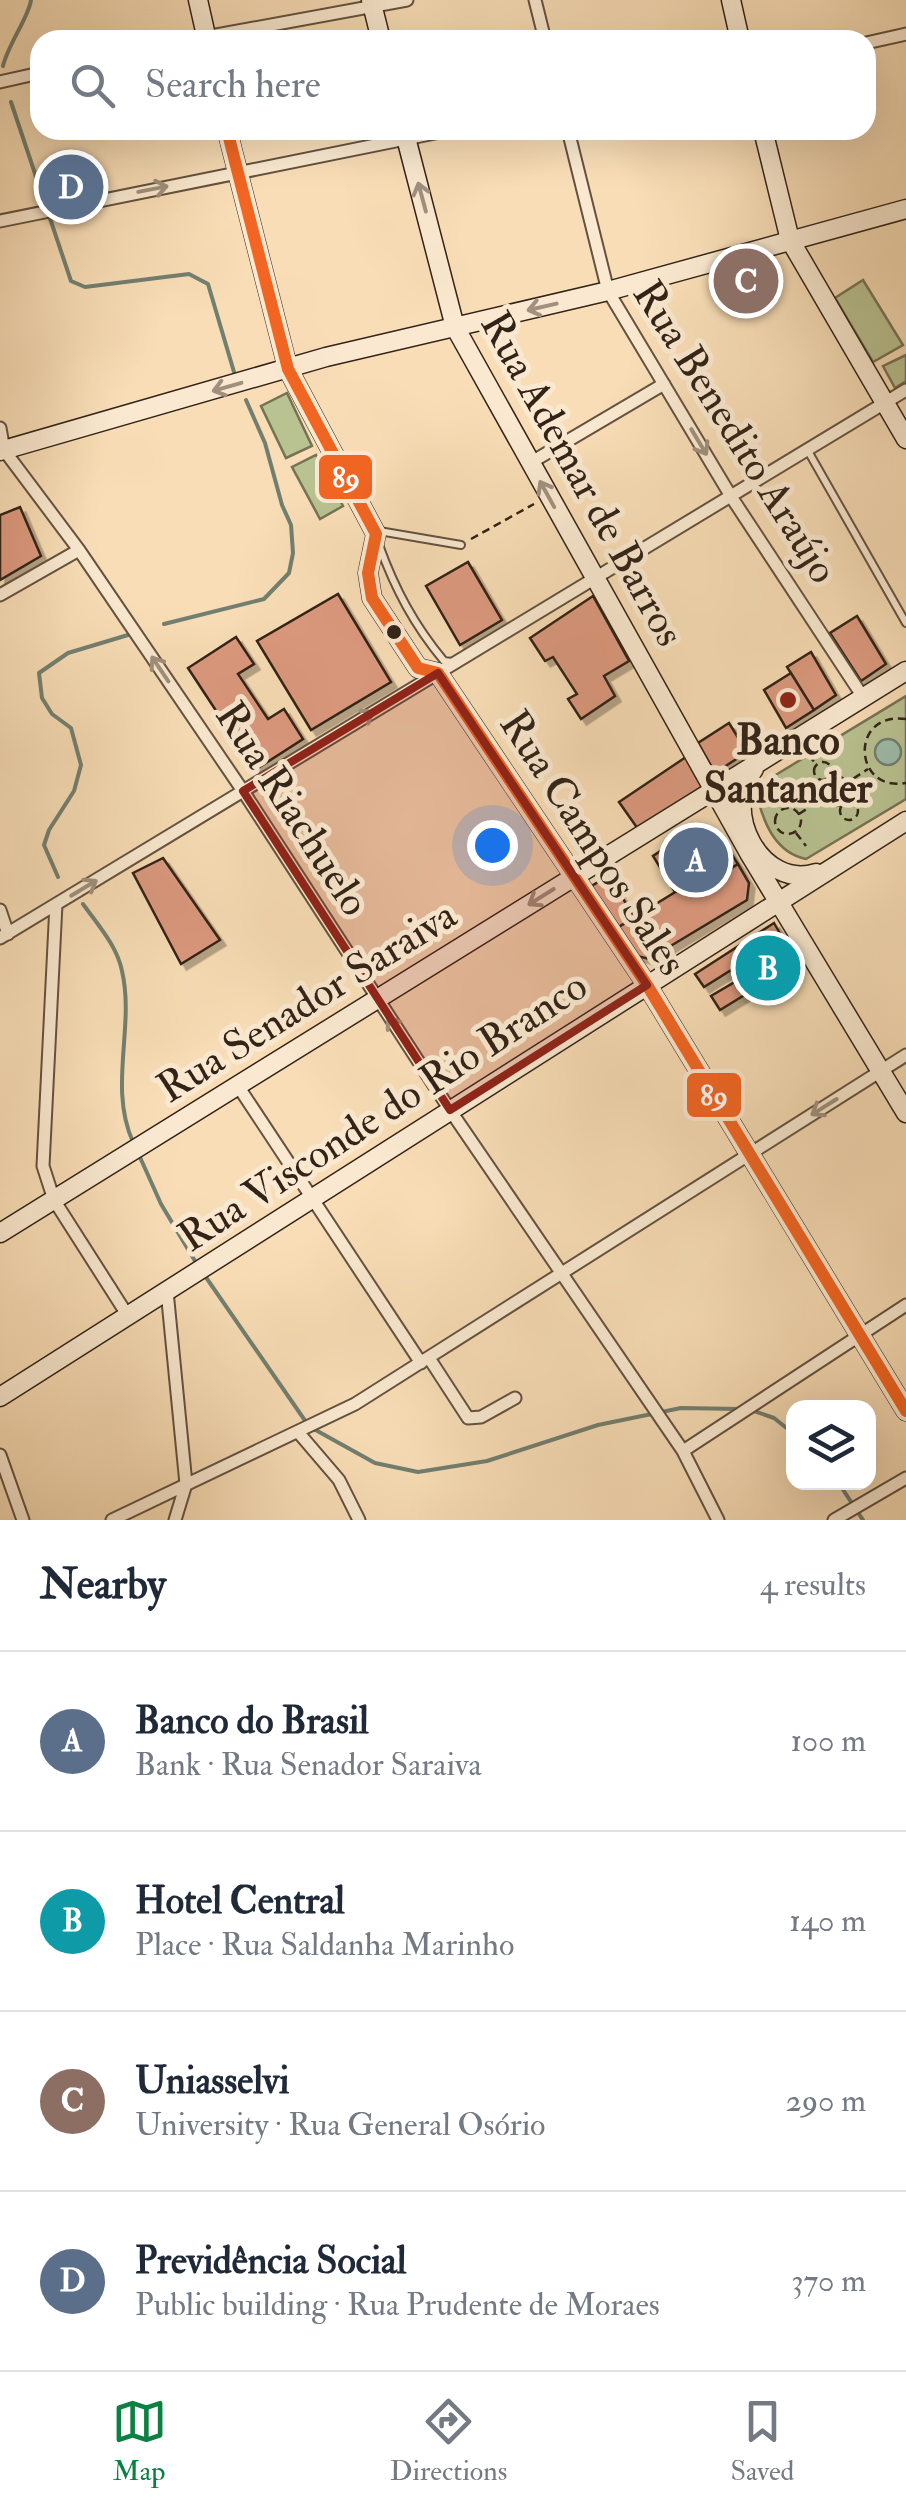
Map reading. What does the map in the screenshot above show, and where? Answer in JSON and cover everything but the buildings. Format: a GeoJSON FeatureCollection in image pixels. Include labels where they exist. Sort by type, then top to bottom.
{"type":"FeatureCollection","features":[{"type":"Feature","properties":{"kind":"main road"},"geometry":{"type":"LineString","coordinates":[[198,0],[200,30]]}},
{"type":"Feature","properties":{"kind":"main road"},"geometry":{"type":"LineString","coordinates":[[730,0],[738,30]]}},
{"type":"Feature","properties":{"kind":"main road"},"geometry":{"type":"LineString","coordinates":[[372,4],[378,30]]}},
{"type":"Feature","properties":{"kind":"main road"},"geometry":{"type":"LineString","coordinates":[[229,140],[288,369],[374,532]]}},
{"type":"Feature","properties":{"kind":"main road","name":"Rua Ademar de Barros"},"geometry":{"type":"LineString","coordinates":[[408,140],[456,327],[713,790],[906,1114]]}},
{"type":"Feature","properties":{"kind":"main road"},"geometry":{"type":"LineString","coordinates":[[765,140],[790,240],[906,439]]}},
{"type":"Feature","properties":{"kind":"main road"},"geometry":{"type":"LineString","coordinates":[[2,450],[326,357],[608,292],[906,209]]}},
{"type":"Feature","properties":{"kind":"main road","name":"Rua Campos Sales"},"geometry":{"type":"LineString","coordinates":[[374,532],[368,572],[372,598],[418,668],[438,673],[576,876],[906,1411]]}},
{"type":"Feature","properties":{"kind":"main road","name":"Rua Senador Saraiva"},"geometry":{"type":"LineString","coordinates":[[0,1233],[906,671]]}},
{"type":"Feature","properties":{"kind":"main road"},"geometry":{"type":"LineString","coordinates":[[761,761],[740,794],[749,836],[767,863],[788,876],[802,878],[831,869]]}},
{"type":"Feature","properties":{"kind":"main road","name":"Rua Visconde do Rio Branco"},"geometry":{"type":"LineString","coordinates":[[0,1397],[906,821]]}},
{"type":"Feature","properties":{"kind":"street"},"geometry":{"type":"LineString","coordinates":[[244,30],[407,0]]}},
{"type":"Feature","properties":{"kind":"street"},"geometry":{"type":"LineString","coordinates":[[535,0],[542,30]]}},
{"type":"Feature","properties":{"kind":"street"},"geometry":{"type":"LineString","coordinates":[[876,41],[906,34]]}},
{"type":"Feature","properties":{"kind":"street"},"geometry":{"type":"LineString","coordinates":[[0,82],[30,76]]}},
{"type":"Feature","properties":{"kind":"street"},"geometry":{"type":"LineString","coordinates":[[0,220],[379,140]]}},
{"type":"Feature","properties":{"kind":"street","name":"Rua Benedito Araújo"},"geometry":{"type":"LineString","coordinates":[[570,140],[608,292],[732,498],[863,697]]}},
{"type":"Feature","properties":{"kind":"street"},"geometry":{"type":"LineString","coordinates":[[530,463],[664,384]]}},
{"type":"Feature","properties":{"kind":"street"},"geometry":{"type":"LineString","coordinates":[[0,910],[4,936],[906,390]]}},
{"type":"Feature","properties":{"kind":"street"},"geometry":{"type":"LineString","coordinates":[[0,428],[2,450]]}},
{"type":"Feature","properties":{"kind":"street","name":"Rua Riachuelo"},"geometry":{"type":"LineString","coordinates":[[2,450],[79,550],[243,791],[450,1110],[684,1450],[717,1514]]}},
{"type":"Feature","properties":{"kind":"street"},"geometry":{"type":"LineString","coordinates":[[0,596],[79,550]]}},
{"type":"Feature","properties":{"kind":"street"},"geometry":{"type":"LineString","coordinates":[[56,904],[43,1166],[54,1200],[128,1316]]}},
{"type":"Feature","properties":{"kind":"street"},"geometry":{"type":"LineString","coordinates":[[112,1520],[356,1404],[906,1055]]}},
{"type":"Feature","properties":{"kind":"street"},"geometry":{"type":"LineString","coordinates":[[238,1086],[468,1418],[480,1417],[515,1398]]}},
{"type":"Feature","properties":{"kind":"street"},"geometry":{"type":"LineString","coordinates":[[166,1291],[186,1484],[175,1520]]}},
{"type":"Feature","properties":{"kind":"street"},"geometry":{"type":"LineString","coordinates":[[684,1450],[906,1305]]}},
{"type":"Feature","properties":{"kind":"street"},"geometry":{"type":"LineString","coordinates":[[306,1428],[359,1520]]}},
{"type":"Feature","properties":{"kind":"street"},"geometry":{"type":"LineString","coordinates":[[0,1455],[23,1520]]}},
{"type":"Feature","properties":{"kind":"street"},"geometry":{"type":"LineString","coordinates":[[837,1518],[906,1478]]}},
{"type":"Feature","properties":{"kind":"lane"},"geometry":{"type":"LineString","coordinates":[[808,451],[906,623]]}},
{"type":"Feature","properties":{"kind":"lane"},"geometry":{"type":"LineString","coordinates":[[374,532],[461,545]]}},
{"type":"Feature","properties":{"kind":"lane"},"geometry":{"type":"LineString","coordinates":[[374,532],[419,632],[444,662],[456,662]]}},
{"type":"Feature","properties":{"kind":"path"},"geometry":{"type":"LineString","coordinates":[[461,545],[548,496]]}},
{"type":"Feature","properties":{"kind":"path"},"geometry":{"type":"LineString","coordinates":[[875,714],[880,722]]}},
{"type":"Feature","properties":{"kind":"path"},"geometry":{"type":"LineString","coordinates":[[906,718],[880,722],[866,738],[865,758],[869,768],[887,782],[906,783]]}},
{"type":"Feature","properties":{"kind":"path"},"geometry":{"type":"LineString","coordinates":[[809,755],[816,764],[814,775],[839,777],[847,783],[850,792],[840,815],[854,819]]}},
{"type":"Feature","properties":{"kind":"path"},"geometry":{"type":"LineString","coordinates":[[816,764],[824,762],[832,770],[820,790],[822,799],[834,806],[846,802],[857,806],[854,819]]}},
{"type":"Feature","properties":{"kind":"path"},"geometry":{"type":"LineString","coordinates":[[800,814],[869,768]]}},
{"type":"Feature","properties":{"kind":"path"},"geometry":{"type":"LineString","coordinates":[[774,799],[781,810]]}},
{"type":"Feature","properties":{"kind":"path"},"geometry":{"type":"LineString","coordinates":[[796,832],[786,833],[778,828],[776,819],[781,810],[789,808],[800,814]]}},
{"type":"Feature","properties":{"kind":"path"},"geometry":{"type":"LineString","coordinates":[[796,832],[800,814]]}},
{"type":"Feature","properties":{"kind":"path"},"geometry":{"type":"LineString","coordinates":[[854,819],[860,827]]}},
{"type":"Feature","properties":{"kind":"path"},"geometry":{"type":"LineString","coordinates":[[796,832],[806,846]]}},
{"type":"Feature","properties":{"kind":"highlighted area"},"geometry":{"type":"Polygon","coordinates":[[[438,673],[647,985],[450,1110],[243,791],[438,673]]]}},
{"type":"Feature","properties":{"kind":"green space"},"geometry":{"type":"Polygon","coordinates":[[[863,280],[903,345],[873,362],[835,298],[863,280]]]}},
{"type":"Feature","properties":{"kind":"green space"},"geometry":{"type":"Polygon","coordinates":[[[906,355],[906,381],[895,388],[883,366],[906,355]]]}},
{"type":"Feature","properties":{"kind":"green space"},"geometry":{"type":"Polygon","coordinates":[[[287,393],[312,446],[286,458],[261,406],[287,393]]]}},
{"type":"Feature","properties":{"kind":"green space"},"geometry":{"type":"Polygon","coordinates":[[[316,455],[343,506],[320,519],[292,467],[316,455]]]}},
{"type":"Feature","properties":{"kind":"green space"},"geometry":{"type":"Polygon","coordinates":[[[906,696],[906,799],[806,859],[787,851],[774,837],[761,810],[758,800],[764,782],[906,696]]]}},
{"type":"Feature","properties":{"kind":"shaded area"},"geometry":{"type":"Polygon","coordinates":[[[888,739],[897,743],[901,752],[897,761],[888,765],[879,761],[875,752],[879,743],[888,739]]]}},
{"type":"Feature","properties":{"kind":"waterway"},"geometry":{"type":"LineString","coordinates":[[3,66],[31,0]]}},
{"type":"Feature","properties":{"kind":"waterway"},"geometry":{"type":"LineString","coordinates":[[11,102],[71,281],[85,287],[189,274],[208,284],[234,372]]}},
{"type":"Feature","properties":{"kind":"waterway"},"geometry":{"type":"LineString","coordinates":[[164,624],[264,599],[289,573],[293,553],[291,525],[265,443],[246,400]]}},
{"type":"Feature","properties":{"kind":"waterway"},"geometry":{"type":"LineString","coordinates":[[58,877],[44,845],[74,791],[81,765],[71,728],[52,714],[42,698],[39,673],[68,653],[128,635]]}},
{"type":"Feature","properties":{"kind":"waterway"},"geometry":{"type":"LineString","coordinates":[[83,904],[111,944],[122,971],[126,1014],[123,1100],[133,1142]]}},
{"type":"Feature","properties":{"kind":"waterway"},"geometry":{"type":"LineString","coordinates":[[139,1155],[161,1204],[198,1266]]}},
{"type":"Feature","properties":{"kind":"waterway"},"geometry":{"type":"LineString","coordinates":[[203,1273],[306,1422]]}},
{"type":"Feature","properties":{"kind":"waterway"},"geometry":{"type":"LineString","coordinates":[[312,1428],[375,1463],[418,1472],[487,1461],[598,1425],[681,1408],[740,1409]]}},
{"type":"Feature","properties":{"kind":"waterway"},"geometry":{"type":"LineString","coordinates":[[754,1411],[786,1428]]}},
{"type":"Feature","properties":{"kind":"waterway"},"geometry":{"type":"LineString","coordinates":[[843,1490],[863,1520]]}},
{"type":"Feature","properties":{"kind":"transit line","name":"89"},"geometry":{"type":"LineString","coordinates":[[230,140],[288,369],[376,534],[368,573],[372,598],[418,668],[438,673],[647,985],[906,1411]]}},
{"type":"Feature","properties":{"kind":"place","name":"Previdência Social"},"geometry":{"type":"Point","coordinates":[71,187]}},
{"type":"Feature","properties":{"kind":"place","name":"Uniasselvi"},"geometry":{"type":"Point","coordinates":[746,281]}},
{"type":"Feature","properties":{"kind":"place","name":"Banco Santander"},"geometry":{"type":"Point","coordinates":[788,700]}},
{"type":"Feature","properties":{"kind":"place","name":"Banco do Brasil"},"geometry":{"type":"Point","coordinates":[696,860]}},
{"type":"Feature","properties":{"kind":"place","name":"Hotel Central"},"geometry":{"type":"Point","coordinates":[768,968]}}]}
